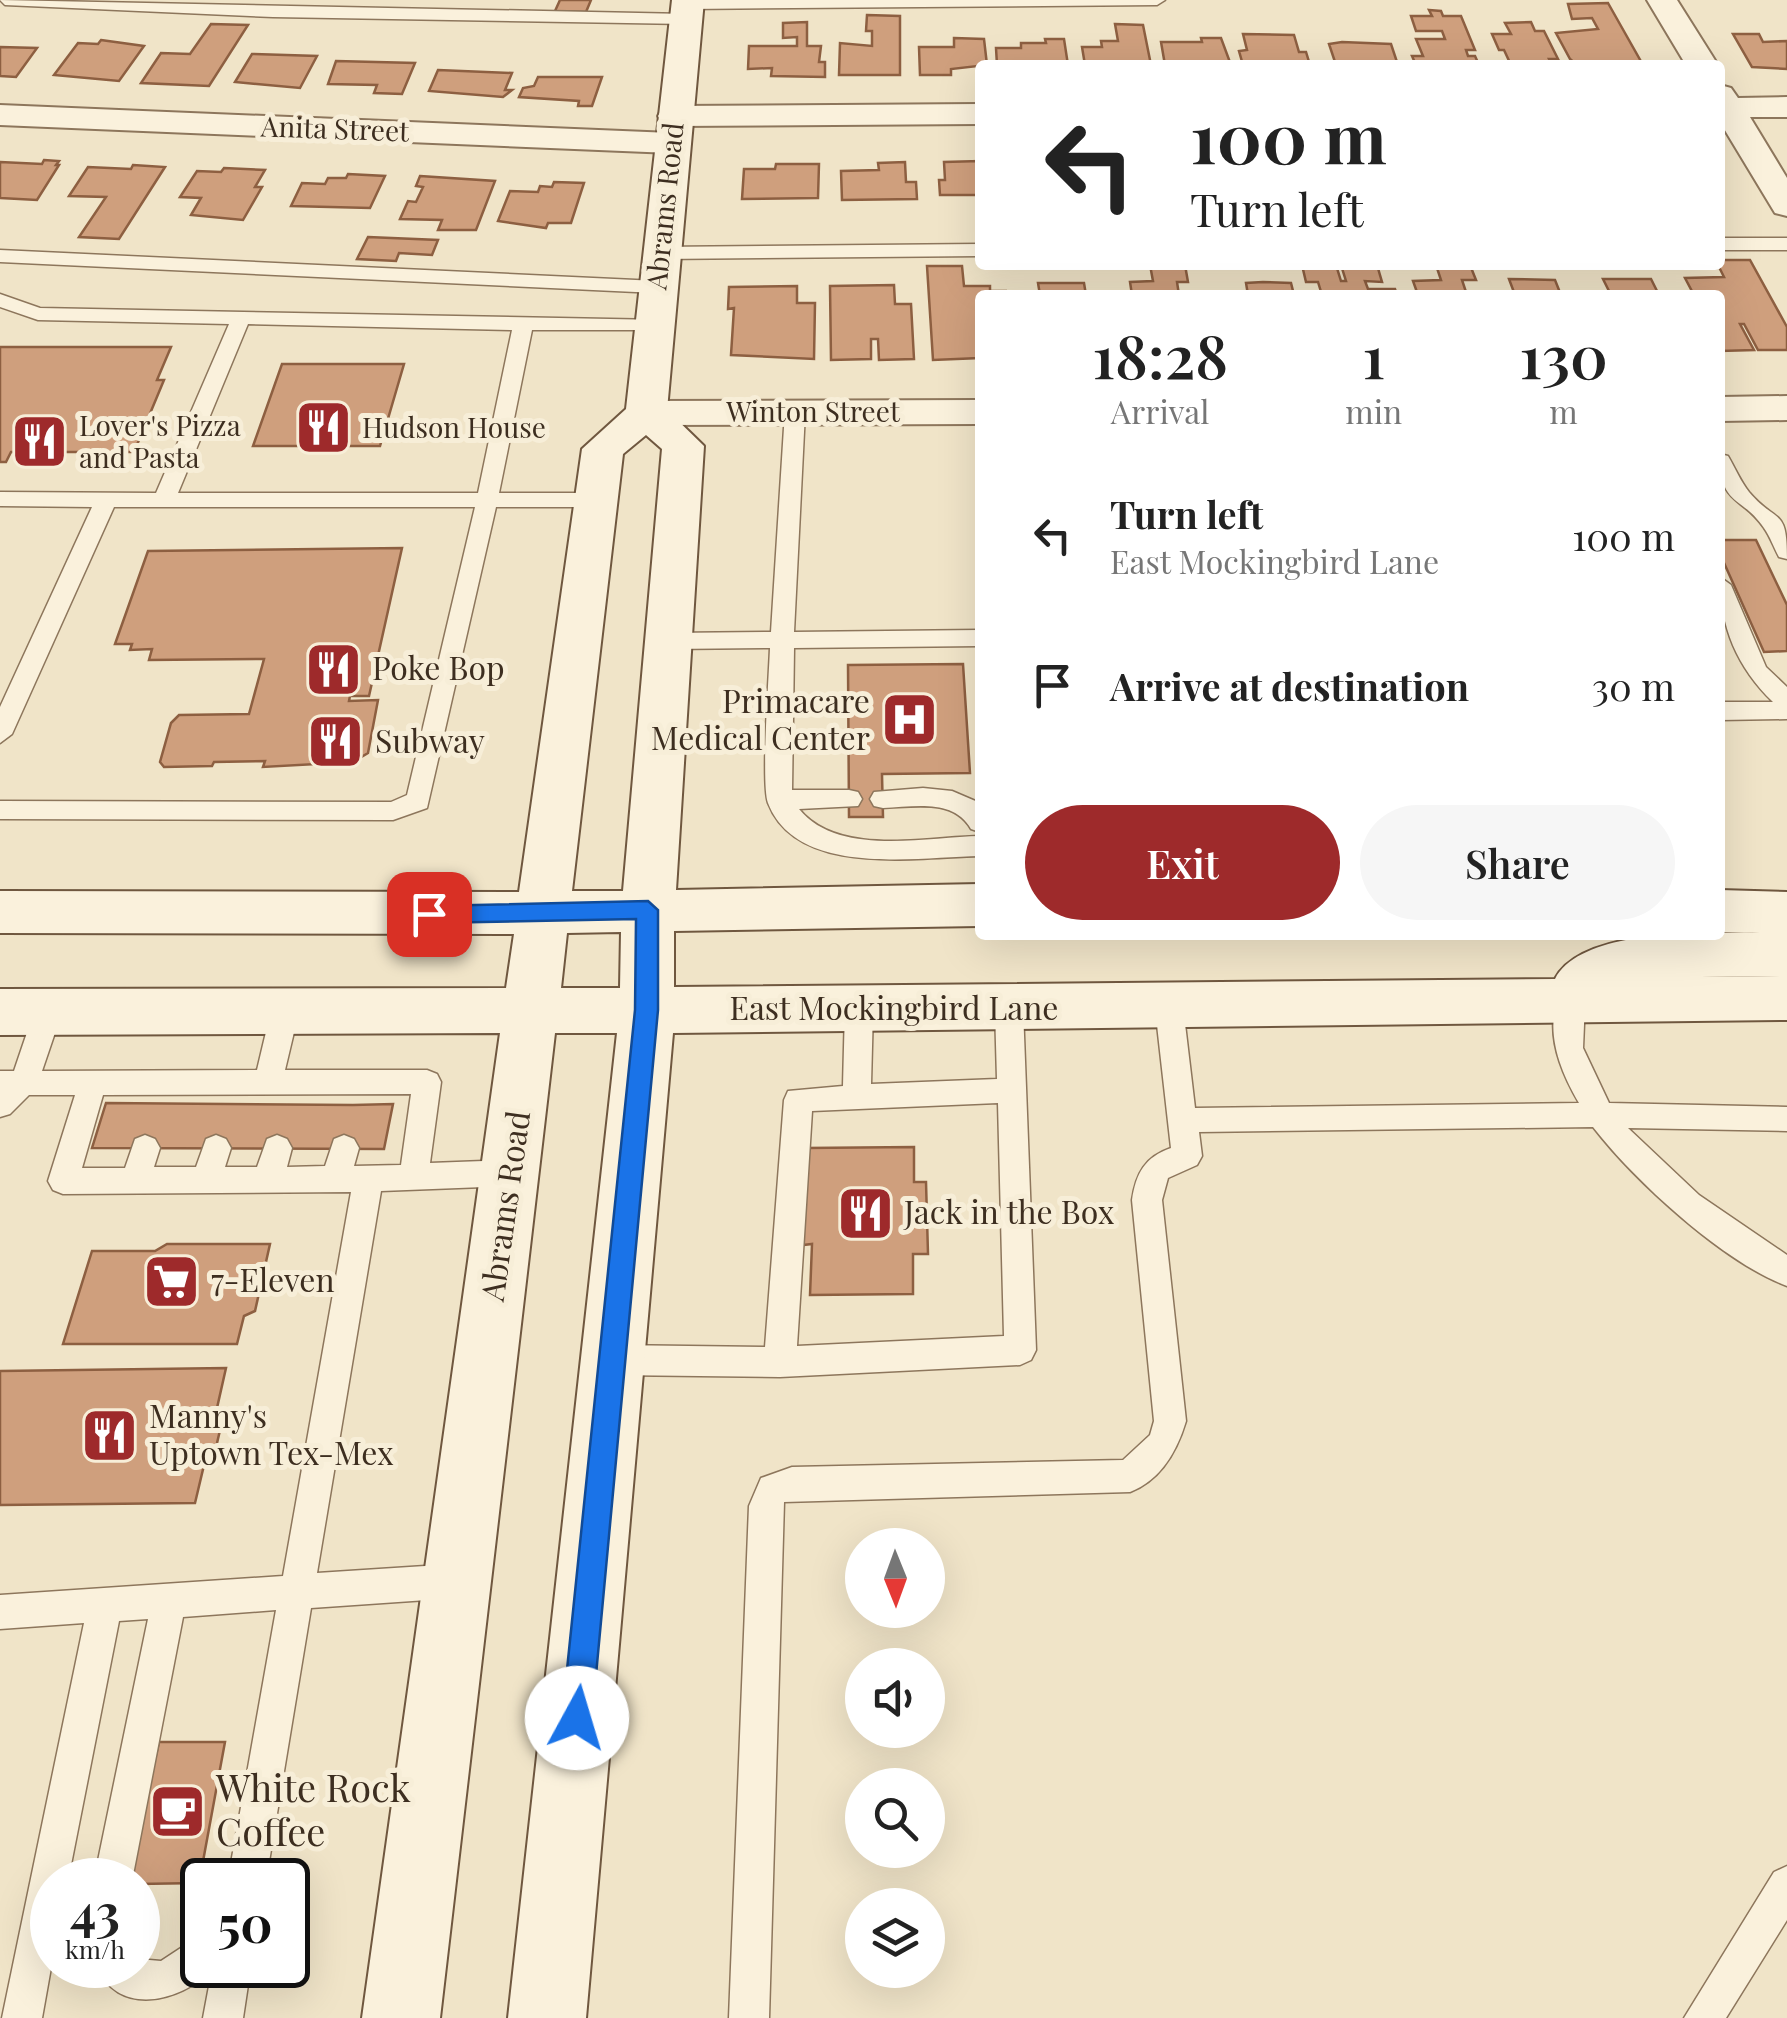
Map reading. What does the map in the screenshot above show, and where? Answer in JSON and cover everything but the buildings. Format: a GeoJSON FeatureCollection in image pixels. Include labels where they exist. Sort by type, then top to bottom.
{"type":"FeatureCollection","features":[{"type":"Feature","properties":{"kind":"main road","name":"Abrams Road"},"geometry":{"type":"LineString","coordinates":[[401,2018],[596,500],[604,449],[646,413],[687,8]]}},
{"type":"Feature","properties":{"kind":"main road"},"geometry":{"type":"LineString","coordinates":[[546,2018],[647,1010],[648,910],[684,446],[646,413]]}},
{"type":"Feature","properties":{"kind":"main road"},"geometry":{"type":"LineString","coordinates":[[0,912],[544,913],[975,905]]}},
{"type":"Feature","properties":{"kind":"main road"},"geometry":{"type":"LineString","coordinates":[[1725,911],[1787,913]]}},
{"type":"Feature","properties":{"kind":"main road"},"geometry":{"type":"LineString","coordinates":[[1571,1001],[1583,980],[1630,958],[1787,954]]}},
{"type":"Feature","properties":{"kind":"main road","name":"East Mockingbird Lane"},"geometry":{"type":"LineString","coordinates":[[24,1012],[1009,1009],[1787,998]]}},
{"type":"Feature","properties":{"kind":"street"},"geometry":{"type":"LineString","coordinates":[[1662,0],[1699,60]]}},
{"type":"Feature","properties":{"kind":"street"},"geometry":{"type":"LineString","coordinates":[[1725,103],[1787,107]]}},
{"type":"Feature","properties":{"kind":"street"},"geometry":{"type":"LineString","coordinates":[[1725,106],[1787,206]]}},
{"type":"Feature","properties":{"kind":"street","name":"Anita Street"},"geometry":{"type":"LineString","coordinates":[[0,115],[672,130],[975,114]]}},
{"type":"Feature","properties":{"kind":"street"},"geometry":{"type":"LineString","coordinates":[[1725,409],[1787,408]]}},
{"type":"Feature","properties":{"kind":"street","name":"Winton Street"},"geometry":{"type":"LineString","coordinates":[[646,413],[975,412]]}},
{"type":"Feature","properties":{"kind":"lane"},"geometry":{"type":"LineString","coordinates":[[5,0],[273,12],[1157,0]]}},
{"type":"Feature","properties":{"kind":"lane"},"geometry":{"type":"LineString","coordinates":[[1725,244],[1787,244]]}},
{"type":"Feature","properties":{"kind":"lane"},"geometry":{"type":"LineString","coordinates":[[0,300],[38,314],[523,324],[657,288],[975,251]]}},
{"type":"Feature","properties":{"kind":"lane"},"geometry":{"type":"LineString","coordinates":[[0,256],[657,288]]}},
{"type":"Feature","properties":{"kind":"lane"},"geometry":{"type":"LineString","coordinates":[[164,500],[240,321]]}},
{"type":"Feature","properties":{"kind":"lane"},"geometry":{"type":"LineString","coordinates":[[0,810],[394,811],[418,801],[488,500],[523,324]]}},
{"type":"Feature","properties":{"kind":"lane"},"geometry":{"type":"LineString","coordinates":[[795,412],[782,639],[779,800],[789,816],[818,841],[858,846],[975,846]]}},
{"type":"Feature","properties":{"kind":"lane"},"geometry":{"type":"LineString","coordinates":[[1725,469],[1742,498],[1772,521],[1787,552]]}},
{"type":"Feature","properties":{"kind":"lane"},"geometry":{"type":"LineString","coordinates":[[1725,507],[1742,498]]}},
{"type":"Feature","properties":{"kind":"lane"},"geometry":{"type":"LineString","coordinates":[[0,499],[596,500]]}},
{"type":"Feature","properties":{"kind":"lane"},"geometry":{"type":"LineString","coordinates":[[0,734],[106,500]]}},
{"type":"Feature","properties":{"kind":"lane"},"geometry":{"type":"LineString","coordinates":[[1725,597],[1756,671],[1787,701]]}},
{"type":"Feature","properties":{"kind":"lane"},"geometry":{"type":"LineString","coordinates":[[670,640],[975,638]]}},
{"type":"Feature","properties":{"kind":"lane"},"geometry":{"type":"LineString","coordinates":[[1725,711],[1787,710]]}},
{"type":"Feature","properties":{"kind":"lane"},"geometry":{"type":"LineString","coordinates":[[779,800],[849,799]]}},
{"type":"Feature","properties":{"kind":"lane"},"geometry":{"type":"LineString","coordinates":[[883,799],[942,799],[965,804],[975,812]]}},
{"type":"Feature","properties":{"kind":"lane"},"geometry":{"type":"LineString","coordinates":[[1571,1001],[1568,1044],[1586,1092],[1601,1115],[1651,1172],[1695,1212],[1787,1272]]}},
{"type":"Feature","properties":{"kind":"lane"},"geometry":{"type":"LineString","coordinates":[[748,2018],[766,1506],[774,1488],[792,1483],[1130,1476],[1163,1444],[1170,1421],[1147,1200],[1150,1176],[1164,1161],[1186,1156],[1170,1007]]}},
{"type":"Feature","properties":{"kind":"lane"},"geometry":{"type":"LineString","coordinates":[[857,1097],[858,1009]]}},
{"type":"Feature","properties":{"kind":"lane"},"geometry":{"type":"LineString","coordinates":[[613,1360],[780,1362],[1020,1350],[1009,1009]]}},
{"type":"Feature","properties":{"kind":"lane"},"geometry":{"type":"LineString","coordinates":[[283,1090],[285,1011]]}},
{"type":"Feature","properties":{"kind":"lane"},"geometry":{"type":"LineString","coordinates":[[0,1105],[12,1082],[24,1012]]}},
{"type":"Feature","properties":{"kind":"lane"},"geometry":{"type":"LineString","coordinates":[[12,1082],[93,1082],[160,1093],[283,1090],[356,1094],[427,1082],[414,1177]]}},
{"type":"Feature","properties":{"kind":"lane"},"geometry":{"type":"LineString","coordinates":[[93,1082],[64,1181],[269,1180],[350,1168],[414,1177],[511,1173]]}},
{"type":"Feature","properties":{"kind":"lane"},"geometry":{"type":"LineString","coordinates":[[780,1362],[798,1100],[1012,1090]]}},
{"type":"Feature","properties":{"kind":"lane"},"geometry":{"type":"LineString","coordinates":[[1182,1120],[1601,1115],[1787,1119]]}},
{"type":"Feature","properties":{"kind":"lane"},"geometry":{"type":"LineString","coordinates":[[134,1182],[145,1148]]}},
{"type":"Feature","properties":{"kind":"lane"},"geometry":{"type":"LineString","coordinates":[[207,1180],[216,1148]]}},
{"type":"Feature","properties":{"kind":"lane"},"geometry":{"type":"LineString","coordinates":[[269,1180],[276,1148]]}},
{"type":"Feature","properties":{"kind":"lane"},"geometry":{"type":"LineString","coordinates":[[252,1858],[297,1592],[350,1168]]}},
{"type":"Feature","properties":{"kind":"lane"},"geometry":{"type":"LineString","coordinates":[[0,1612],[456,1582]]}},
{"type":"Feature","properties":{"kind":"lane"},"geometry":{"type":"LineString","coordinates":[[117,1858],[169,1600]]}},
{"type":"Feature","properties":{"kind":"lane"},"geometry":{"type":"LineString","coordinates":[[22,2018],[106,1605]]}},
{"type":"Feature","properties":{"kind":"lane"},"geometry":{"type":"LineString","coordinates":[[1704,2018],[1787,1886]]}},
{"type":"Feature","properties":{"kind":"lane"},"geometry":{"type":"LineString","coordinates":[[223,2018],[228,1988]]}},
{"type":"Feature","properties":{"kind":"place","name":"Hudson House"},"geometry":{"type":"Point","coordinates":[323,428]}},
{"type":"Feature","properties":{"kind":"place","name":"Lover's Pizza and Pasta"},"geometry":{"type":"Point","coordinates":[40,442]}},
{"type":"Feature","properties":{"kind":"place","name":"Poke Bop"},"geometry":{"type":"Point","coordinates":[333,669]}},
{"type":"Feature","properties":{"kind":"place","name":"Primacare Medical Center"},"geometry":{"type":"Point","coordinates":[909,720]}},
{"type":"Feature","properties":{"kind":"place","name":"Subway"},"geometry":{"type":"Point","coordinates":[336,742]}},
{"type":"Feature","properties":{"kind":"place","name":"Jack in the Box"},"geometry":{"type":"Point","coordinates":[865,1213]}},
{"type":"Feature","properties":{"kind":"place","name":"7-Eleven"},"geometry":{"type":"Point","coordinates":[172,1281]}},
{"type":"Feature","properties":{"kind":"place","name":"Manny's Uptown Tex-Mex"},"geometry":{"type":"Point","coordinates":[110,1435]}},
{"type":"Feature","properties":{"kind":"place","name":"White Rock Coffee"},"geometry":{"type":"Point","coordinates":[177,1811]}},
{"type":"Feature","properties":{"kind":"route"},"geometry":{"type":"LineString","coordinates":[[429,914],[648,910],[647,1010],[577,1718]]}}]}
